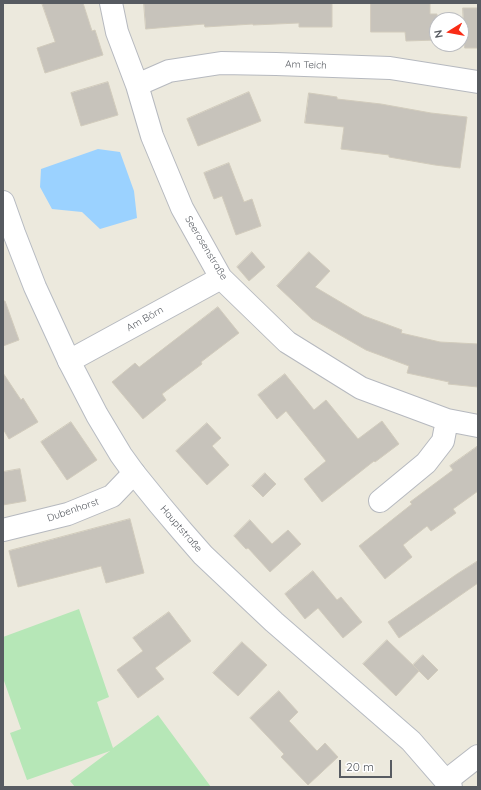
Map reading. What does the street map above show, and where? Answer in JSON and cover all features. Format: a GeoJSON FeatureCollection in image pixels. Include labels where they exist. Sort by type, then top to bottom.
{"type":"FeatureCollection","features":[{"type":"Feature","properties":{"kind":"street","name":"Seerosenstraße"},"geometry":{"type":"LineString","coordinates":[[111,3],[117,32],[137,85],[152,136],[182,208],[221,278],[287,342],[361,388],[447,420],[478,426]]}},
{"type":"Feature","properties":{"kind":"street","name":"Am Teich"},"geometry":{"type":"LineString","coordinates":[[137,85],[169,71],[221,64],[276,64],[390,68],[478,82]]}},
{"type":"Feature","properties":{"kind":"street","name":"Hauptstraße"},"geometry":{"type":"LineString","coordinates":[[3,202],[9,235],[97,416],[121,455],[160,505],[203,555],[274,622],[411,741],[448,784]]}},
{"type":"Feature","properties":{"kind":"street","name":"Am Börn"},"geometry":{"type":"LineString","coordinates":[[70,361],[221,278]]}},
{"type":"Feature","properties":{"kind":"street"},"geometry":{"type":"LineString","coordinates":[[380,501],[426,463],[443,441],[447,420]]}},
{"type":"Feature","properties":{"kind":"street","name":"Dubenhorst"},"geometry":{"type":"LineString","coordinates":[[3,530],[68,514],[112,496],[134,472]]}},
{"type":"Feature","properties":{"kind":"street"},"geometry":{"type":"LineString","coordinates":[[448,784],[478,756]]}},
{"type":"Feature","properties":{"kind":"green space"},"geometry":{"type":"Polygon","coordinates":[[[79,609],[109,697],[97,702],[113,748],[158,715],[211,787],[75,787],[70,781],[110,751],[27,780],[10,733],[21,729],[3,678],[3,637],[79,609]]]}},
{"type":"Feature","properties":{"kind":"water"},"geometry":{"type":"Polygon","coordinates":[[[98,149],[120,152],[134,191],[137,218],[100,229],[82,212],[52,209],[40,187],[41,169],[98,149]]]}},
{"type":"Feature","properties":{"kind":"building"},"geometry":{"type":"Polygon","coordinates":[[[42,3],[83,3],[92,31],[95,30],[103,55],[45,73],[37,48],[55,42],[42,3]]]}},
{"type":"Feature","properties":{"kind":"building"},"geometry":{"type":"Polygon","coordinates":[[[144,3],[332,3],[332,27],[299,27],[299,23],[205,27],[204,24],[146,29],[144,3]]]}},
{"type":"Feature","properties":{"kind":"building"},"geometry":{"type":"Polygon","coordinates":[[[371,3],[430,3],[429,40],[406,41],[405,32],[371,32],[371,3]]]}},
{"type":"Feature","properties":{"kind":"building"},"geometry":{"type":"Polygon","coordinates":[[[463,8],[478,8],[478,48],[469,48],[469,12],[463,12],[463,8]]]}},
{"type":"Feature","properties":{"kind":"building"},"geometry":{"type":"Polygon","coordinates":[[[108,82],[118,115],[81,126],[71,93],[108,82]]]}},
{"type":"Feature","properties":{"kind":"building"},"geometry":{"type":"Polygon","coordinates":[[[249,92],[261,121],[198,146],[187,119],[249,92]]]}},
{"type":"Feature","properties":{"kind":"building"},"geometry":{"type":"Polygon","coordinates":[[[309,93],[337,97],[337,99],[467,117],[460,168],[389,157],[389,155],[341,149],[344,127],[305,123],[309,93]]]}},
{"type":"Feature","properties":{"kind":"building"},"geometry":{"type":"Polygon","coordinates":[[[229,163],[244,202],[252,199],[261,226],[236,235],[222,196],[214,199],[204,173],[229,163]]]}},
{"type":"Feature","properties":{"kind":"building"},"geometry":{"type":"Polygon","coordinates":[[[252,252],[265,267],[249,281],[237,267],[252,252]]]}},
{"type":"Feature","properties":{"kind":"building"},"geometry":{"type":"Polygon","coordinates":[[[309,252],[330,271],[315,287],[364,316],[402,330],[401,333],[440,342],[478,344],[478,387],[448,384],[449,382],[407,373],[409,366],[366,350],[312,319],[277,286],[309,252]]]}},
{"type":"Feature","properties":{"kind":"building"},"geometry":{"type":"Polygon","coordinates":[[[3,301],[5,301],[19,340],[3,346],[3,301]]]}},
{"type":"Feature","properties":{"kind":"building"},"geometry":{"type":"Polygon","coordinates":[[[218,307],[239,333],[201,362],[202,364],[162,394],[166,400],[143,419],[112,382],[135,363],[139,367],[218,307]]]}},
{"type":"Feature","properties":{"kind":"building"},"geometry":{"type":"Polygon","coordinates":[[[3,373],[21,400],[23,398],[38,422],[9,439],[3,429],[3,373]]]}},
{"type":"Feature","properties":{"kind":"building"},"geometry":{"type":"Polygon","coordinates":[[[285,374],[314,410],[326,400],[358,439],[382,421],[399,444],[375,462],[374,461],[322,502],[304,479],[326,461],[286,411],[277,419],[258,395],[285,374]]]}},
{"type":"Feature","properties":{"kind":"building"},"geometry":{"type":"Polygon","coordinates":[[[71,422],[97,460],[67,480],[41,442],[71,422]]]}},
{"type":"Feature","properties":{"kind":"building"},"geometry":{"type":"Polygon","coordinates":[[[207,423],[221,438],[212,446],[229,465],[207,485],[176,451],[207,423]]]}},
{"type":"Feature","properties":{"kind":"building"},"geometry":{"type":"Polygon","coordinates":[[[478,446],[478,491],[453,509],[456,513],[431,531],[427,526],[403,545],[412,557],[385,579],[359,546],[412,504],[410,502],[453,470],[450,466],[478,446]]]}},
{"type":"Feature","properties":{"kind":"building"},"geometry":{"type":"Polygon","coordinates":[[[20,469],[26,501],[3,505],[3,472],[20,469]]]}},
{"type":"Feature","properties":{"kind":"building"},"geometry":{"type":"Polygon","coordinates":[[[265,473],[276,484],[263,497],[252,486],[265,473]]]}},
{"type":"Feature","properties":{"kind":"building"},"geometry":{"type":"Polygon","coordinates":[[[130,519],[144,573],[106,583],[101,566],[18,587],[9,551],[130,519]]]}},
{"type":"Feature","properties":{"kind":"building"},"geometry":{"type":"Polygon","coordinates":[[[250,520],[272,544],[288,530],[301,544],[270,572],[248,548],[246,549],[234,536],[250,520]]]}},
{"type":"Feature","properties":{"kind":"building"},"geometry":{"type":"Polygon","coordinates":[[[478,561],[478,583],[399,638],[388,622],[478,561]]]}},
{"type":"Feature","properties":{"kind":"building"},"geometry":{"type":"Polygon","coordinates":[[[313,571],[337,600],[341,597],[362,622],[343,638],[318,608],[305,619],[285,594],[313,571]]]}},
{"type":"Feature","properties":{"kind":"building"},"geometry":{"type":"Polygon","coordinates":[[[169,612],[191,641],[155,668],[164,679],[138,698],[117,670],[143,651],[133,638],[169,612]]]}},
{"type":"Feature","properties":{"kind":"building"},"geometry":{"type":"Polygon","coordinates":[[[387,640],[419,671],[396,696],[363,664],[387,640]]]}},
{"type":"Feature","properties":{"kind":"building"},"geometry":{"type":"Polygon","coordinates":[[[242,642],[267,665],[238,696],[213,673],[242,642]]]}},
{"type":"Feature","properties":{"kind":"building"},"geometry":{"type":"Polygon","coordinates":[[[423,655],[438,670],[428,680],[413,665],[423,655]]]}},
{"type":"Feature","properties":{"kind":"building"},"geometry":{"type":"Polygon","coordinates":[[[279,691],[298,712],[289,721],[317,751],[325,743],[338,757],[308,785],[281,757],[284,754],[250,718],[279,691]]]}}]}
